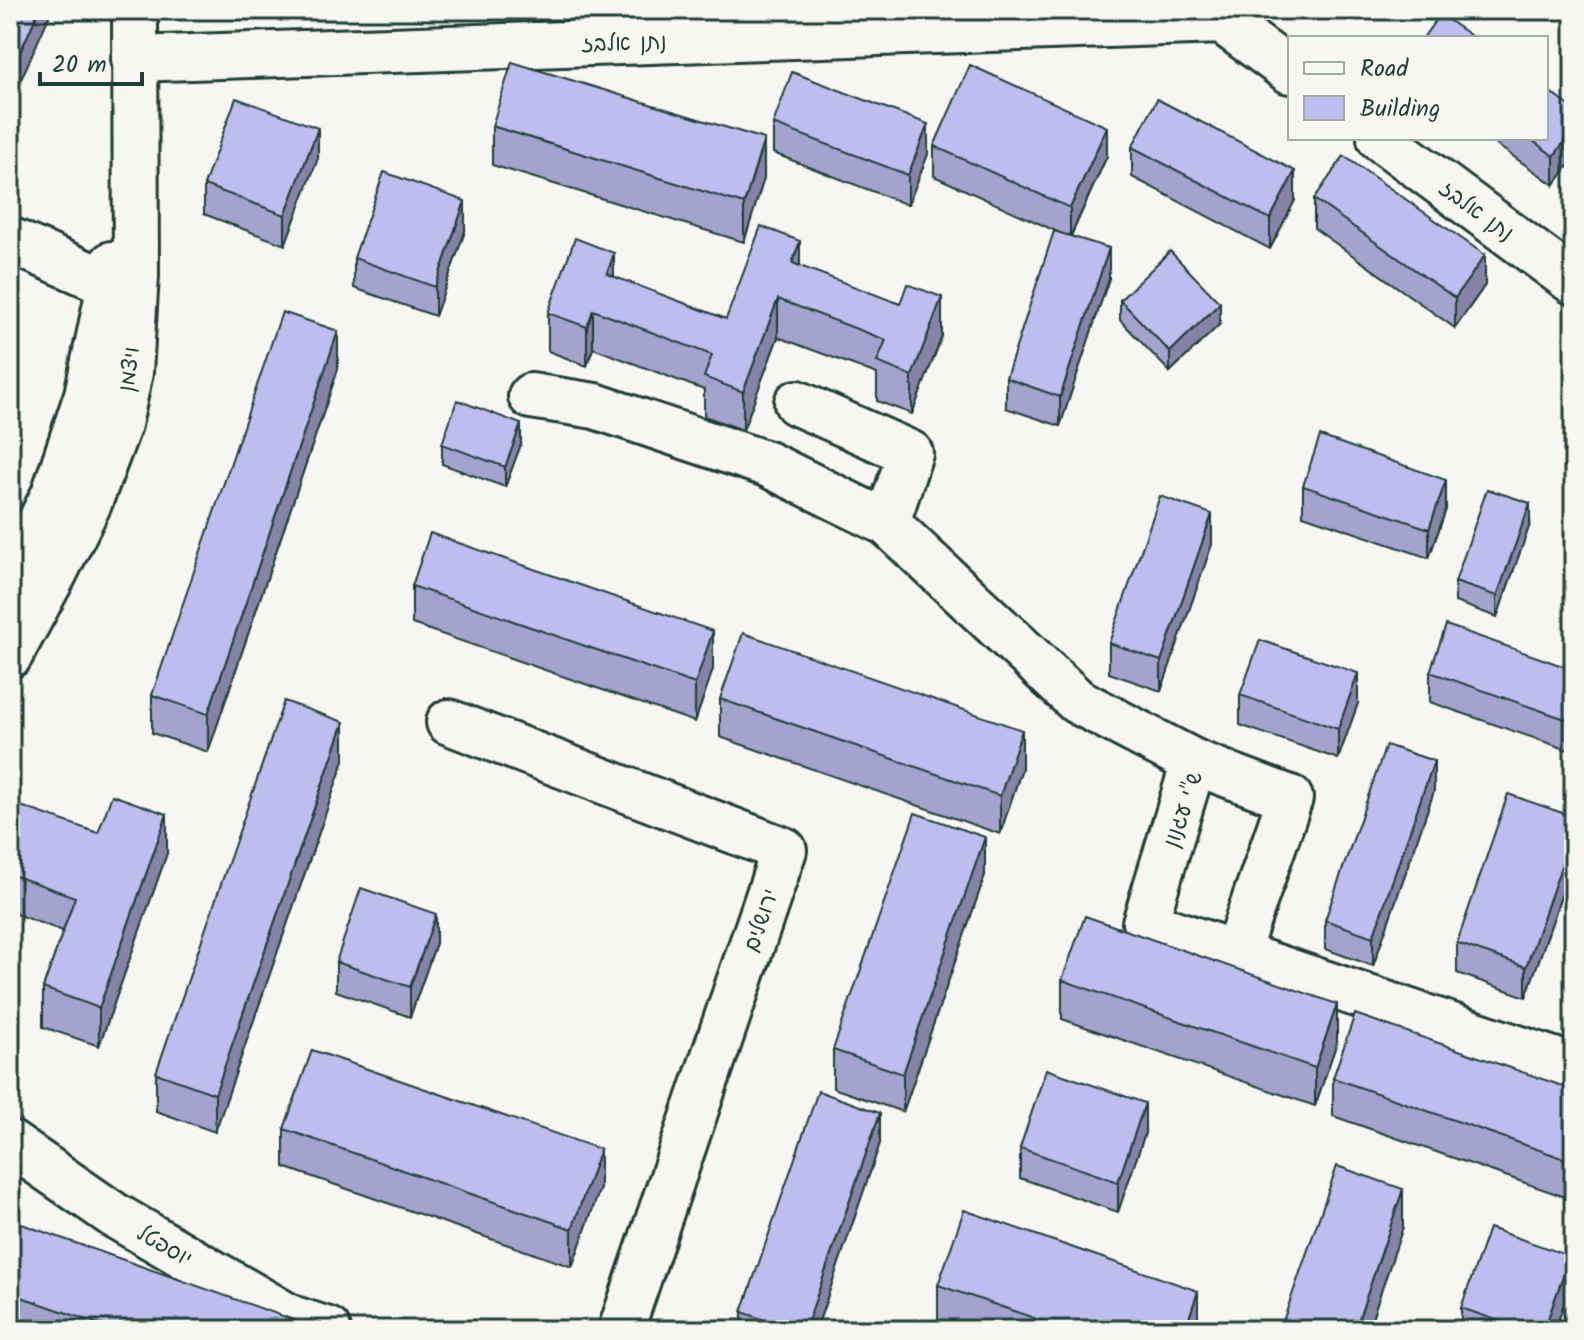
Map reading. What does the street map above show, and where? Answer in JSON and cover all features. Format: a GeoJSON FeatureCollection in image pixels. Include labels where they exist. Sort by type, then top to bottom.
{"type":"FeatureCollection","features":[{"type":"Feature","properties":{"kind":"street","name":"ויצמן"},"geometry":{"type":"LineString","coordinates":[[10,655],[89,503],[119,424],[130,372],[136,275],[135,10]]}},
{"type":"Feature","properties":{"kind":"street","name":"נתן אלבז"},"geometry":{"type":"LineString","coordinates":[[134,59],[1228,16],[1288,69]]}},
{"type":"Feature","properties":{"kind":"street","name":"ויצמן"},"geometry":{"type":"LineString","coordinates":[[10,583],[54,494],[87,395],[110,284],[134,59]]}},
{"type":"Feature","properties":{"kind":"street","name":"נתן אלבז"},"geometry":{"type":"LineString","coordinates":[[1383,140],[1574,282]]}},
{"type":"Feature","properties":{"kind":"street"},"geometry":{"type":"LineString","coordinates":[[10,240],[110,284]]}},
{"type":"Feature","properties":{"kind":"street"},"geometry":{"type":"LineString","coordinates":[[531,396],[595,406],[767,464],[887,523],[1077,701],[1194,762]]}},
{"type":"Feature","properties":{"kind":"street"},"geometry":{"type":"LineString","coordinates":[[797,403],[910,453],[887,523]]}},
{"type":"Feature","properties":{"kind":"street","name":"ירושלים"},"geometry":{"type":"LineString","coordinates":[[449,722],[784,850],[621,1330]]}},
{"type":"Feature","properties":{"kind":"street","name":"ש\"י עגנון"},"geometry":{"type":"LineString","coordinates":[[1236,954],[1290,798],[1194,762],[1145,923],[1236,954],[1574,1067]]}},
{"type":"Feature","properties":{"kind":"street","name":"יוספטל"},"geometry":{"type":"LineString","coordinates":[[10,1143],[127,1223],[291,1318],[328,1330]]}},
{"type":"Feature","properties":{"kind":"building"},"geometry":{"type":"Polygon","coordinates":[[[10,10],[39,10],[10,75],[10,10]]]}},
{"type":"Feature","properties":{"kind":"building"},"geometry":{"type":"Polygon","coordinates":[[[1440,14],[1471,36],[1424,36],[1440,14]]]}},
{"type":"Feature","properties":{"kind":"building"},"geometry":{"type":"Polygon","coordinates":[[[512,62],[764,139],[744,204],[492,126],[512,62]]]}},
{"type":"Feature","properties":{"kind":"building"},"geometry":{"type":"Polygon","coordinates":[[[970,65],[1107,127],[1070,208],[934,146],[970,65]]]}},
{"type":"Feature","properties":{"kind":"building"},"geometry":{"type":"Polygon","coordinates":[[[792,72],[928,124],[908,175],[773,124],[792,72]]]}},
{"type":"Feature","properties":{"kind":"building"},"geometry":{"type":"Polygon","coordinates":[[[1548,90],[1574,109],[1574,128],[1554,156],[1532,140],[1548,140],[1548,90]]]}},
{"type":"Feature","properties":{"kind":"building"},"geometry":{"type":"Polygon","coordinates":[[[236,98],[318,128],[285,215],[204,185],[236,98]]]}},
{"type":"Feature","properties":{"kind":"building"},"geometry":{"type":"Polygon","coordinates":[[[1157,99],[1295,171],[1270,219],[1132,147],[1157,99]]]}},
{"type":"Feature","properties":{"kind":"building"},"geometry":{"type":"Polygon","coordinates":[[[1344,156],[1485,255],[1455,298],[1314,199],[1344,156]]]}},
{"type":"Feature","properties":{"kind":"building"},"geometry":{"type":"Polygon","coordinates":[[[384,172],[465,201],[435,287],[354,258],[384,172]]]}},
{"type":"Feature","properties":{"kind":"building"},"geometry":{"type":"Polygon","coordinates":[[[761,226],[800,241],[792,263],[900,304],[907,284],[942,297],[912,376],[877,362],[886,340],[778,299],[743,392],[704,377],[712,355],[593,310],[587,327],[548,313],[575,238],[614,253],[607,274],[726,319],[761,226]]]}},
{"type":"Feature","properties":{"kind":"building"},"geometry":{"type":"Polygon","coordinates":[[[1054,231],[1109,248],[1060,397],[1006,378],[1054,231]]]}},
{"type":"Feature","properties":{"kind":"building"},"geometry":{"type":"Polygon","coordinates":[[[1170,251],[1220,303],[1170,352],[1120,300],[1170,251]]]}},
{"type":"Feature","properties":{"kind":"building"},"geometry":{"type":"Polygon","coordinates":[[[10,261],[16,263],[10,281],[10,261]]]}},
{"type":"Feature","properties":{"kind":"building"},"geometry":{"type":"Polygon","coordinates":[[[282,312],[338,331],[208,714],[152,695],[282,312]]]}},
{"type":"Feature","properties":{"kind":"building"},"geometry":{"type":"Polygon","coordinates":[[[457,400],[521,424],[505,467],[442,444],[457,400]]]}},
{"type":"Feature","properties":{"kind":"building"},"geometry":{"type":"Polygon","coordinates":[[[1320,436],[1446,480],[1429,529],[1303,486],[1320,436]]]}},
{"type":"Feature","properties":{"kind":"building"},"geometry":{"type":"Polygon","coordinates":[[[1487,489],[1530,503],[1497,596],[1455,582],[1487,489]]]}},
{"type":"Feature","properties":{"kind":"building"},"geometry":{"type":"Polygon","coordinates":[[[1160,496],[1212,514],[1161,661],[1109,643],[1160,496]]]}},
{"type":"Feature","properties":{"kind":"building"},"geometry":{"type":"Polygon","coordinates":[[[430,533],[713,631],[695,684],[412,586],[430,533]]]}},
{"type":"Feature","properties":{"kind":"building"},"geometry":{"type":"Polygon","coordinates":[[[1446,625],[1574,670],[1574,722],[1430,672],[1446,625]]]}},
{"type":"Feature","properties":{"kind":"building"},"geometry":{"type":"Polygon","coordinates":[[[743,633],[1022,730],[1000,796],[720,699],[743,633]]]}},
{"type":"Feature","properties":{"kind":"building"},"geometry":{"type":"Polygon","coordinates":[[[1260,640],[1358,673],[1338,729],[1240,695],[1260,640]]]}},
{"type":"Feature","properties":{"kind":"building"},"geometry":{"type":"Polygon","coordinates":[[[284,701],[344,722],[215,1094],[156,1073],[284,701]]]}},
{"type":"Feature","properties":{"kind":"building"},"geometry":{"type":"Polygon","coordinates":[[[1386,745],[1434,761],[1373,937],[1325,920],[1386,745]]]}},
{"type":"Feature","properties":{"kind":"building"},"geometry":{"type":"Polygon","coordinates":[[[1508,794],[1574,817],[1574,829],[1526,967],[1457,943],[1508,794]]]}},
{"type":"Feature","properties":{"kind":"building"},"geometry":{"type":"Polygon","coordinates":[[[112,795],[167,814],[99,1008],[43,988],[75,897],[10,874],[10,827],[18,805],[98,833],[112,795]]]}},
{"type":"Feature","properties":{"kind":"building"},"geometry":{"type":"Polygon","coordinates":[[[915,813],[985,837],[903,1074],[833,1050],[915,813]]]}},
{"type":"Feature","properties":{"kind":"building"},"geometry":{"type":"Polygon","coordinates":[[[361,888],[436,914],[410,987],[336,962],[361,888]]]}},
{"type":"Feature","properties":{"kind":"building"},"geometry":{"type":"Polygon","coordinates":[[[1085,916],[1337,1004],[1315,1068],[1062,980],[1085,916]]]}},
{"type":"Feature","properties":{"kind":"building"},"geometry":{"type":"Polygon","coordinates":[[[1355,1014],[1574,1090],[1574,1162],[1333,1078],[1355,1014]]]}},
{"type":"Feature","properties":{"kind":"building"},"geometry":{"type":"Polygon","coordinates":[[[312,1050],[600,1149],[572,1229],[284,1129],[312,1050]]]}},
{"type":"Feature","properties":{"kind":"building"},"geometry":{"type":"Polygon","coordinates":[[[1046,1069],[1145,1103],[1118,1182],[1020,1148],[1046,1069]]]}},
{"type":"Feature","properties":{"kind":"building"},"geometry":{"type":"Polygon","coordinates":[[[818,1091],[880,1113],[805,1330],[793,1330],[742,1312],[818,1091]]]}},
{"type":"Feature","properties":{"kind":"building"},"geometry":{"type":"Polygon","coordinates":[[[1337,1166],[1403,1189],[1355,1330],[1280,1330],[1337,1166]]]}},
{"type":"Feature","properties":{"kind":"building"},"geometry":{"type":"Polygon","coordinates":[[[964,1210],[1198,1291],[1185,1330],[1069,1330],[938,1285],[964,1210]]]}},
{"type":"Feature","properties":{"kind":"building"},"geometry":{"type":"Polygon","coordinates":[[[10,1220],[297,1321],[293,1330],[116,1330],[10,1293],[10,1220]]]}},
{"type":"Feature","properties":{"kind":"building"},"geometry":{"type":"Polygon","coordinates":[[[1489,1228],[1570,1256],[1544,1330],[1525,1330],[1461,1308],[1489,1228]]]}}]}
